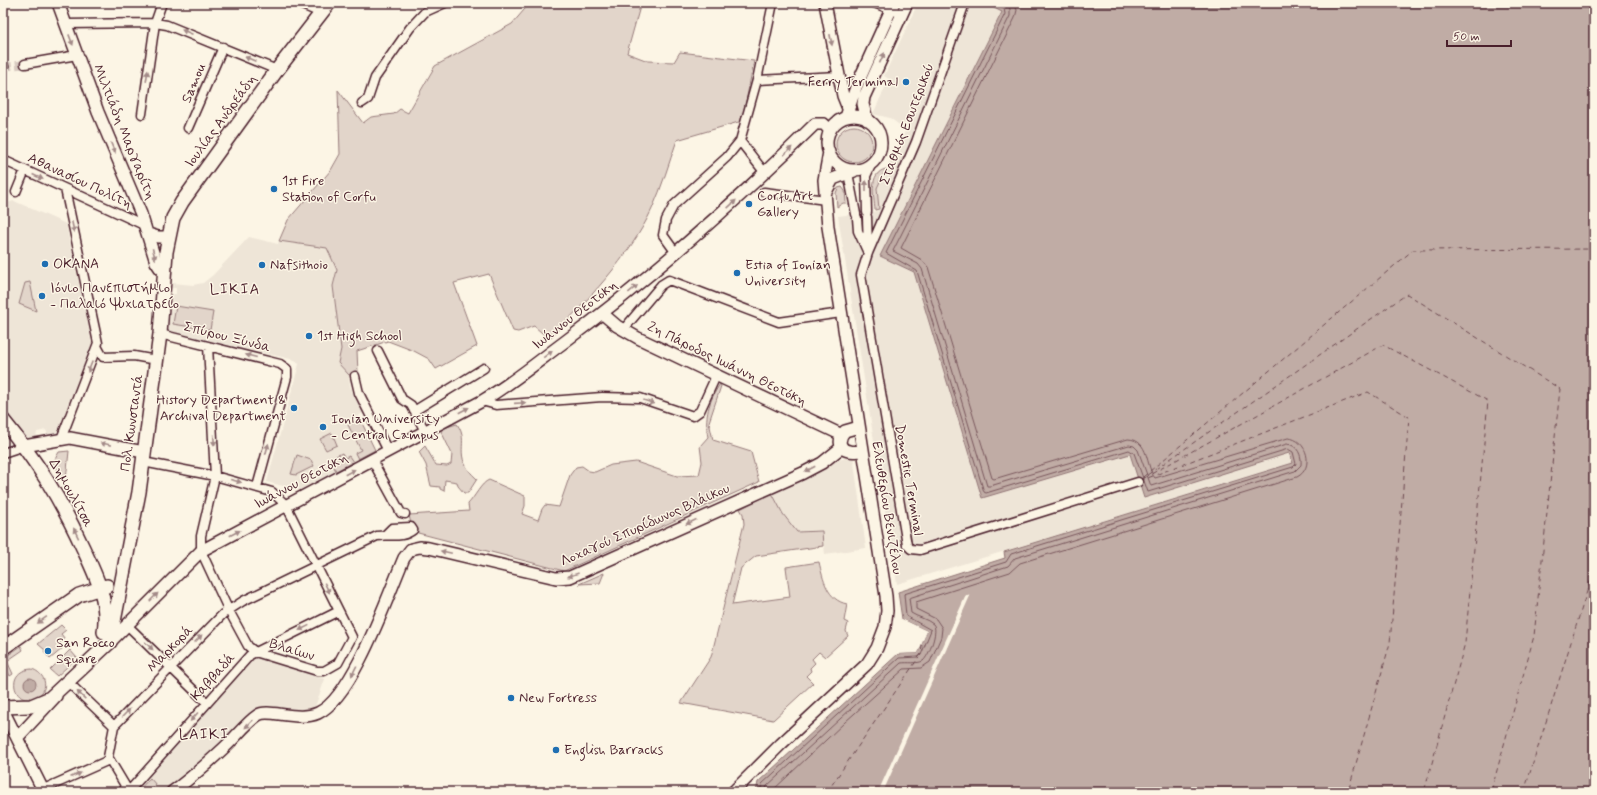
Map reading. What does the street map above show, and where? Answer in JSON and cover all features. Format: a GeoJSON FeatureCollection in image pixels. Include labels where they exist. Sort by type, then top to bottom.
{"type":"FeatureCollection","features":[{"type":"Feature","properties":{"kind":"main road","name":"Μιλτιάδη Μαργαρίτη"},"geometry":{"type":"LineString","coordinates":[[58,3],[98,112],[147,230],[156,262],[160,268],[164,270]]}},
{"type":"Feature","properties":{"kind":"main road"},"geometry":{"type":"LineString","coordinates":[[825,3],[847,114]]}},
{"type":"Feature","properties":{"kind":"main road"},"geometry":{"type":"LineString","coordinates":[[867,120],[863,104],[864,97],[908,3]]}},
{"type":"Feature","properties":{"kind":"main road"},"geometry":{"type":"LineString","coordinates":[[852,171],[841,167],[834,162],[828,152],[827,144],[830,131],[836,123],[847,114],[856,87],[893,6]]}},
{"type":"Feature","properties":{"kind":"main road","name":"Ιουλίας Ανδρεάδη"},"geometry":{"type":"LineString","coordinates":[[164,270],[173,218],[178,208],[325,8]]}},
{"type":"Feature","properties":{"kind":"main road"},"geometry":{"type":"LineString","coordinates":[[826,196],[833,179],[864,168],[873,162],[880,150],[880,138],[875,127],[867,120],[847,114]]}},
{"type":"Feature","properties":{"kind":"main road","name":"Ιωάννου Θεοτόκη"},"geometry":{"type":"LineString","coordinates":[[106,646],[201,551],[482,401],[515,380],[603,314],[717,219],[815,124],[824,124],[830,131]]}},
{"type":"Feature","properties":{"kind":"main road","name":"Ελευθερίου Βενιζέλου"},"geometry":{"type":"LineString","coordinates":[[733,792],[781,744],[865,667],[873,656],[887,617],[886,596],[841,313],[826,196],[824,174],[828,152]]}},
{"type":"Feature","properties":{"kind":"main road"},"geometry":{"type":"LineString","coordinates":[[147,230],[158,238],[169,237]]}},
{"type":"Feature","properties":{"kind":"main road","name":"Πολ. Κωνσταντά"},"geometry":{"type":"LineString","coordinates":[[106,646],[133,525],[160,334],[164,270]]}},
{"type":"Feature","properties":{"kind":"main road","name":"2η Πάροδος Ιωάννη Θεοτόκη"},"geometry":{"type":"LineString","coordinates":[[603,314],[623,330],[716,376],[842,435]]}},
{"type":"Feature","properties":{"kind":"main road","name":"Δημουλίτσα"},"geometry":{"type":"LineString","coordinates":[[3,420],[24,446],[55,491],[100,588],[105,608],[106,646]]}},
{"type":"Feature","properties":{"kind":"main road"},"geometry":{"type":"LineString","coordinates":[[859,427],[845,431],[840,439],[842,447],[849,452],[862,450]]}},
{"type":"Feature","properties":{"kind":"main road"},"geometry":{"type":"LineString","coordinates":[[24,446],[61,439],[80,439],[143,457]]}},
{"type":"Feature","properties":{"kind":"main road","name":"Λοχαγού Σπυρίδωνος Βλάικου"},"geometry":{"type":"LineString","coordinates":[[172,792],[225,747],[260,714],[270,713],[297,717],[308,716],[320,712],[334,701],[352,674],[404,558],[412,549],[420,547],[429,548],[556,578],[570,577],[803,473],[822,463],[842,447]]}},
{"type":"Feature","properties":{"kind":"main road"},"geometry":{"type":"LineString","coordinates":[[3,648],[74,598],[86,591],[100,588],[121,578]]}},
{"type":"Feature","properties":{"kind":"main road"},"geometry":{"type":"LineString","coordinates":[[74,598],[81,597],[92,599],[105,608]]}},
{"type":"Feature","properties":{"kind":"main road"},"geometry":{"type":"LineString","coordinates":[[41,791],[3,708],[31,706],[46,700],[67,683],[106,646]]}},
{"type":"Feature","properties":{"kind":"main road"},"geometry":{"type":"LineString","coordinates":[[17,738],[67,683]]}},
{"type":"Feature","properties":{"kind":"street"},"geometry":{"type":"LineString","coordinates":[[142,114],[155,23],[162,3]]}},
{"type":"Feature","properties":{"kind":"street"},"geometry":{"type":"LineString","coordinates":[[297,3],[325,8]]}},
{"type":"Feature","properties":{"kind":"street"},"geometry":{"type":"LineString","coordinates":[[676,253],[663,235],[669,212],[674,205],[733,151],[740,141],[757,80],[773,3]]}},
{"type":"Feature","properties":{"kind":"street"},"geometry":{"type":"LineString","coordinates":[[874,3],[893,6],[902,14]]}},
{"type":"Feature","properties":{"kind":"street","name":"Σταθμός Εσωτερικού"},"geometry":{"type":"LineString","coordinates":[[868,252],[916,142],[965,3]]}},
{"type":"Feature","properties":{"kind":"street"},"geometry":{"type":"LineString","coordinates":[[362,103],[368,99],[375,78],[410,28],[425,12],[443,4]]}},
{"type":"Feature","properties":{"kind":"street"},"geometry":{"type":"LineString","coordinates":[[65,24],[155,23],[181,29],[278,70]]}},
{"type":"Feature","properties":{"kind":"street","name":"Samou"},"geometry":{"type":"LineString","coordinates":[[188,128],[223,47]]}},
{"type":"Feature","properties":{"kind":"street"},"geometry":{"type":"LineString","coordinates":[[25,64],[77,55]]}},
{"type":"Feature","properties":{"kind":"street"},"geometry":{"type":"LineString","coordinates":[[757,80],[839,76]]}},
{"type":"Feature","properties":{"kind":"street"},"geometry":{"type":"LineString","coordinates":[[740,141],[765,173]]}},
{"type":"Feature","properties":{"kind":"street","name":"Αθανασίου Πολίτη"},"geometry":{"type":"LineString","coordinates":[[3,160],[147,230]]}},
{"type":"Feature","properties":{"kind":"street"},"geometry":{"type":"LineString","coordinates":[[868,252],[865,184],[866,176],[873,162]]}},
{"type":"Feature","properties":{"kind":"street"},"geometry":{"type":"LineString","coordinates":[[16,192],[25,170]]}},
{"type":"Feature","properties":{"kind":"street"},"geometry":{"type":"LineString","coordinates":[[852,171],[858,231],[868,252]]}},
{"type":"Feature","properties":{"kind":"street"},"geometry":{"type":"LineString","coordinates":[[65,189],[98,338],[100,355],[103,357],[134,356],[156,360]]}},
{"type":"Feature","properties":{"kind":"street"},"geometry":{"type":"LineString","coordinates":[[764,192],[826,196]]}},
{"type":"Feature","properties":{"kind":"street","name":"Domestic Terminal"},"geometry":{"type":"LineString","coordinates":[[868,252],[863,266],[861,284],[906,541],[909,547],[914,550],[920,550],[1138,482]]}},
{"type":"Feature","properties":{"kind":"street"},"geometry":{"type":"LineString","coordinates":[[623,330],[661,285],[669,280],[779,322],[841,313]]}},
{"type":"Feature","properties":{"kind":"street","name":"Σπύρου Ξύνδα"},"geometry":{"type":"LineString","coordinates":[[160,334],[280,364],[287,369],[287,377],[257,487]]}},
{"type":"Feature","properties":{"kind":"street"},"geometry":{"type":"LineString","coordinates":[[208,346],[215,476],[201,536],[201,551],[228,609],[248,646],[255,652]]}},
{"type":"Feature","properties":{"kind":"street"},"geometry":{"type":"LineString","coordinates":[[61,439],[98,348]]}},
{"type":"Feature","properties":{"kind":"street"},"geometry":{"type":"LineString","coordinates":[[378,351],[402,399],[410,404],[425,431]]}},
{"type":"Feature","properties":{"kind":"street"},"geometry":{"type":"LineString","coordinates":[[414,411],[484,368]]}},
{"type":"Feature","properties":{"kind":"street"},"geometry":{"type":"LineString","coordinates":[[355,376],[360,393],[388,451]]}},
{"type":"Feature","properties":{"kind":"street"},"geometry":{"type":"LineString","coordinates":[[482,401],[496,405],[602,398],[640,398],[693,416],[700,412],[716,376]]}},
{"type":"Feature","properties":{"kind":"street"},"geometry":{"type":"LineString","coordinates":[[3,453],[24,446]]}},
{"type":"Feature","properties":{"kind":"street"},"geometry":{"type":"LineString","coordinates":[[143,457],[272,492],[286,506],[339,611]]}},
{"type":"Feature","properties":{"kind":"street"},"geometry":{"type":"LineString","coordinates":[[372,460],[401,513],[405,514]]}},
{"type":"Feature","properties":{"kind":"street","name":"Μαρκορά"},"geometry":{"type":"LineString","coordinates":[[114,726],[228,609],[377,536],[384,535]]}},
{"type":"Feature","properties":{"kind":"street","name":"Βλαίων"},"geometry":{"type":"LineString","coordinates":[[255,652],[317,671],[324,671],[338,663],[352,637],[339,611]]}},
{"type":"Feature","properties":{"kind":"street","name":"Καββαδά"},"geometry":{"type":"LineString","coordinates":[[129,792],[207,703],[255,652],[339,611]]}},
{"type":"Feature","properties":{"kind":"street"},"geometry":{"type":"LineString","coordinates":[[127,625],[207,703]]}},
{"type":"Feature","properties":{"kind":"street"},"geometry":{"type":"LineString","coordinates":[[67,683],[114,726],[108,751],[109,760],[129,792]]}},
{"type":"Feature","properties":{"kind":"street"},"geometry":{"type":"LineString","coordinates":[[41,791],[109,760]]}},
{"type":"Feature","properties":{"kind":"shaded area"},"geometry":{"type":"Polygon","coordinates":[[[530,3],[641,3],[627,53],[648,61],[674,62],[680,52],[754,61],[742,121],[677,140],[656,201],[643,227],[606,278],[578,310],[549,339],[534,326],[518,332],[513,331],[489,274],[454,283],[477,346],[436,369],[429,359],[414,351],[388,341],[357,351],[358,373],[349,375],[338,363],[341,349],[333,286],[337,270],[327,248],[279,241],[288,220],[331,170],[340,154],[338,90],[363,123],[371,117],[394,114],[400,109],[408,113],[435,66],[512,24],[530,3]]]}},
{"type":"Feature","properties":{"kind":"shaded area"},"geometry":{"type":"Polygon","coordinates":[[[918,3],[984,3],[1002,11],[880,256],[914,272],[982,498],[1130,454],[1144,497],[1290,453],[1293,463],[897,584],[838,216],[878,211],[879,209],[877,188],[906,130],[890,118],[873,114],[889,79],[884,76],[918,3]]]}},
{"type":"Feature","properties":{"kind":"shaded area"},"geometry":{"type":"Polygon","coordinates":[[[858,126],[867,131],[871,137],[871,151],[867,157],[858,162],[850,162],[841,157],[837,151],[836,140],[841,131],[847,127],[858,126]]]}},
{"type":"Feature","properties":{"kind":"shaded area"},"geometry":{"type":"Polygon","coordinates":[[[886,169],[877,188],[879,209],[875,210],[873,192],[874,180],[880,171],[886,169]]]}},
{"type":"Feature","properties":{"kind":"shaded area"},"geometry":{"type":"Polygon","coordinates":[[[842,187],[845,191],[846,203],[843,203],[837,207],[836,193],[838,188],[842,187]]]}},
{"type":"Feature","properties":{"kind":"shaded area","name":"Ιόνιο Πανεπιστήμιο - Παλαιό Ψυχιατρείο"},"geometry":{"type":"Polygon","coordinates":[[[14,201],[66,224],[92,343],[57,433],[48,435],[46,430],[37,432],[36,437],[28,440],[3,409],[3,204],[14,201]]]}},
{"type":"Feature","properties":{"kind":"shaded area"},"geometry":{"type":"Polygon","coordinates":[[[249,237],[278,244],[279,241],[327,247],[337,270],[333,286],[341,349],[338,363],[349,375],[350,386],[363,413],[358,416],[375,450],[299,490],[267,482],[299,364],[295,360],[168,331],[172,294],[176,294],[176,288],[172,288],[173,283],[193,285],[203,283],[213,275],[249,237]]]}},
{"type":"Feature","properties":{"kind":"shaded area"},"geometry":{"type":"Polygon","coordinates":[[[30,282],[36,311],[19,304],[25,283],[30,282]]]}},
{"type":"Feature","properties":{"kind":"shaded area"},"geometry":{"type":"Polygon","coordinates":[[[176,306],[213,312],[210,330],[173,324],[176,306]]]}},
{"type":"Feature","properties":{"kind":"shaded area"},"geometry":{"type":"Polygon","coordinates":[[[720,384],[721,386],[709,422],[713,440],[751,452],[759,482],[564,571],[418,533],[411,524],[409,515],[469,511],[468,504],[483,484],[489,480],[525,496],[525,506],[522,514],[538,520],[545,505],[559,507],[570,475],[576,467],[582,466],[589,471],[595,472],[611,465],[636,462],[677,476],[699,475],[702,462],[700,446],[708,437],[708,409],[720,384]]]}},
{"type":"Feature","properties":{"kind":"shaded area"},"geometry":{"type":"Polygon","coordinates":[[[360,419],[375,450],[358,459],[355,453],[361,450],[348,425],[360,419]]]}},
{"type":"Feature","properties":{"kind":"shaded area"},"geometry":{"type":"Polygon","coordinates":[[[457,424],[461,431],[462,456],[464,463],[477,479],[468,493],[464,493],[458,486],[457,482],[445,480],[444,491],[440,489],[440,487],[431,486],[426,465],[419,452],[425,446],[436,465],[447,466],[451,464],[452,454],[440,429],[457,424]]]}},
{"type":"Feature","properties":{"kind":"shaded area"},"geometry":{"type":"Polygon","coordinates":[[[332,433],[337,445],[326,450],[320,439],[332,433]]]}},
{"type":"Feature","properties":{"kind":"shaded area"},"geometry":{"type":"Polygon","coordinates":[[[69,451],[65,482],[53,463],[59,452],[69,451]]]}},
{"type":"Feature","properties":{"kind":"shaded area"},"geometry":{"type":"Polygon","coordinates":[[[342,453],[345,458],[349,456],[353,462],[336,471],[330,459],[342,453]]]}},
{"type":"Feature","properties":{"kind":"shaded area"},"geometry":{"type":"Polygon","coordinates":[[[297,455],[311,460],[314,466],[296,475],[291,474],[297,455]]]}},
{"type":"Feature","properties":{"kind":"shaded area"},"geometry":{"type":"Polygon","coordinates":[[[853,456],[866,548],[825,554],[822,531],[797,532],[783,514],[772,493],[831,462],[853,456]]]}},
{"type":"Feature","properties":{"kind":"shaded area"},"geometry":{"type":"Polygon","coordinates":[[[772,493],[783,514],[797,532],[822,531],[823,546],[756,556],[741,568],[732,605],[790,597],[786,567],[819,562],[824,582],[830,593],[840,602],[847,604],[844,621],[848,623],[846,631],[848,636],[825,657],[819,652],[812,659],[815,663],[810,668],[811,671],[806,676],[813,683],[773,720],[681,703],[711,657],[744,524],[743,514],[740,509],[772,493]]]}},
{"type":"Feature","properties":{"kind":"shaded area"},"geometry":{"type":"Polygon","coordinates":[[[604,573],[600,583],[579,584],[604,573]]]}},
{"type":"Feature","properties":{"kind":"shaded area"},"geometry":{"type":"Polygon","coordinates":[[[61,625],[66,630],[61,634],[65,639],[59,644],[62,649],[50,659],[44,651],[45,650],[38,644],[61,625]]]}},
{"type":"Feature","properties":{"kind":"shaded area"},"geometry":{"type":"Polygon","coordinates":[[[21,646],[23,650],[7,661],[13,674],[10,676],[3,662],[4,658],[21,646]]]}},
{"type":"Feature","properties":{"kind":"shaded area"},"geometry":{"type":"Polygon","coordinates":[[[70,650],[77,658],[57,676],[50,670],[70,650]]]}},
{"type":"Feature","properties":{"kind":"shaded area"},"geometry":{"type":"Polygon","coordinates":[[[252,656],[325,679],[315,707],[302,712],[268,707],[256,710],[223,743],[167,792],[163,792],[148,777],[252,656]]]}},
{"type":"Feature","properties":{"kind":"shaded area"},"geometry":{"type":"Polygon","coordinates":[[[32,669],[43,677],[45,684],[40,695],[26,699],[17,693],[15,681],[18,675],[23,671],[32,669]]]}},
{"type":"Feature","properties":{"kind":"shaded area"},"geometry":{"type":"Polygon","coordinates":[[[150,778],[156,785],[148,792],[139,792],[138,791],[150,778]]]}},
{"type":"Feature","properties":{"kind":"water"},"geometry":{"type":"Polygon","coordinates":[[[984,3],[1594,3],[1594,792],[756,792],[758,782],[898,654],[918,653],[927,631],[902,619],[898,592],[1005,558],[1004,552],[1293,463],[1289,453],[1144,498],[1130,454],[982,498],[914,272],[880,256],[1002,12],[984,3]]]}},
{"type":"Feature","properties":{"kind":"water"},"geometry":{"type":"Polygon","coordinates":[[[28,678],[32,678],[36,684],[32,690],[28,690],[24,686],[24,682],[28,678]]]}},
{"type":"Feature","properties":{"kind":"pier"},"geometry":{"type":"Polygon","coordinates":[[[966,595],[970,596],[883,792],[878,792],[966,595]]]}},
{"type":"Feature","properties":{"kind":"pier"},"geometry":{"type":"Polygon","coordinates":[[[902,619],[927,631],[918,653],[895,654],[898,652],[916,651],[925,632],[901,621],[902,619]]]}},
{"type":"Feature","properties":{"kind":"ferry route"},"geometry":{"type":"LineString","coordinates":[[1143,477],[1413,250],[1594,249]]}},
{"type":"Feature","properties":{"kind":"ferry route"},"geometry":{"type":"LineString","coordinates":[[1140,480],[1407,294],[1560,389],[1534,636],[1491,792]]}},
{"type":"Feature","properties":{"kind":"ferry route"},"geometry":{"type":"LineString","coordinates":[[1144,478],[1383,345],[1488,401],[1465,643],[1424,792]]}},
{"type":"Feature","properties":{"kind":"ferry route"},"geometry":{"type":"LineString","coordinates":[[1140,481],[1368,392],[1409,417],[1390,643],[1348,792]]}},
{"type":"Feature","properties":{"kind":"ferry route"},"geometry":{"type":"LineString","coordinates":[[1524,792],[1594,569]]}},
{"type":"Feature","properties":{"kind":"ferry route"},"geometry":{"type":"LineString","coordinates":[[827,792],[921,654],[922,644]]}},
{"type":"Feature","properties":{"kind":"tunnel"},"geometry":{"type":"LineString","coordinates":[[4,67],[25,64]]}},
{"type":"Feature","properties":{"kind":"place","name":"Ferry Terminal"},"geometry":{"type":"Point","coordinates":[906,82]}},
{"type":"Feature","properties":{"kind":"place","name":"1st Fire Station of Corfu"},"geometry":{"type":"Point","coordinates":[274,189]}},
{"type":"Feature","properties":{"kind":"place","name":"Corfu Art Gallery"},"geometry":{"type":"Point","coordinates":[749,204]}},
{"type":"Feature","properties":{"kind":"place","name":"ΟΚΑΝΑ"},"geometry":{"type":"Point","coordinates":[45,264]}},
{"type":"Feature","properties":{"kind":"place","name":"Nafsithoio"},"geometry":{"type":"Point","coordinates":[262,265]}},
{"type":"Feature","properties":{"kind":"place","name":"Estia of Ionian University"},"geometry":{"type":"Point","coordinates":[737,273]}},
{"type":"Feature","properties":{"kind":"place","name":"Ιόνιο Πανεπιστήμιο - Παλαιό Ψυχιατρείο"},"geometry":{"type":"Point","coordinates":[42,296]}},
{"type":"Feature","properties":{"kind":"place","name":"1st High School"},"geometry":{"type":"Point","coordinates":[309,336]}},
{"type":"Feature","properties":{"kind":"place","name":"History Department & Archival Department"},"geometry":{"type":"Point","coordinates":[294,408]}},
{"type":"Feature","properties":{"kind":"place","name":"Ionian University - Central Campus"},"geometry":{"type":"Point","coordinates":[323,427]}},
{"type":"Feature","properties":{"kind":"place","name":"San Rocco Square"},"geometry":{"type":"Point","coordinates":[48,651]}},
{"type":"Feature","properties":{"kind":"place","name":"New Fortress"},"geometry":{"type":"Point","coordinates":[511,698]}},
{"type":"Feature","properties":{"kind":"place","name":"English Barracks"},"geometry":{"type":"Point","coordinates":[556,750]}},
{"type":"Feature","properties":{"kind":"district","name":"LIKIA"},"geometry":{"type":"Point","coordinates":[235,290]}},
{"type":"Feature","properties":{"kind":"district","name":"LAIKI"},"geometry":{"type":"Point","coordinates":[204,735]}}]}
